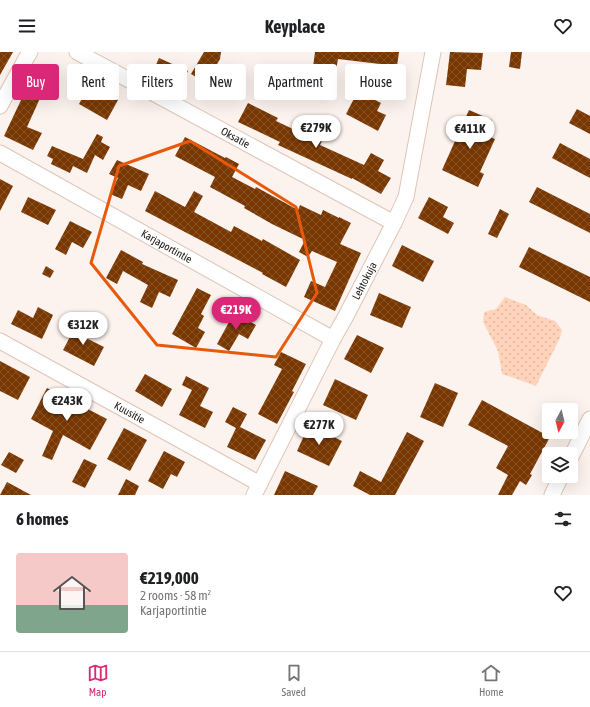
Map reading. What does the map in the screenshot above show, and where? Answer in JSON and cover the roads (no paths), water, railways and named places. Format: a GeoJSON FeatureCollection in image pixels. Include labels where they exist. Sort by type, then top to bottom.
{"type":"FeatureCollection","features":[{"type":"Feature","properties":{"kind":"street"},"geometry":{"type":"LineString","coordinates":[[0,106],[30,52]]}},
{"type":"Feature","properties":{"kind":"street","name":"Oksatie"},"geometry":{"type":"LineString","coordinates":[[78,52],[394,223]]}},
{"type":"Feature","properties":{"kind":"street","name":"Lehtokuja"},"geometry":{"type":"LineString","coordinates":[[257,490],[406,197],[433,52]]}},
{"type":"Feature","properties":{"kind":"street","name":"Karjaportintie"},"geometry":{"type":"LineString","coordinates":[[0,153],[333,339]]}},
{"type":"Feature","properties":{"kind":"street","name":"Kuusitie"},"geometry":{"type":"LineString","coordinates":[[0,341],[257,490]]}},
{"type":"Feature","properties":{"kind":"street"},"geometry":{"type":"LineString","coordinates":[[576,447],[590,419]]}},
{"type":"Feature","properties":{"kind":"street"},"geometry":{"type":"LineString","coordinates":[[552,495],[558,483]]}}]}
